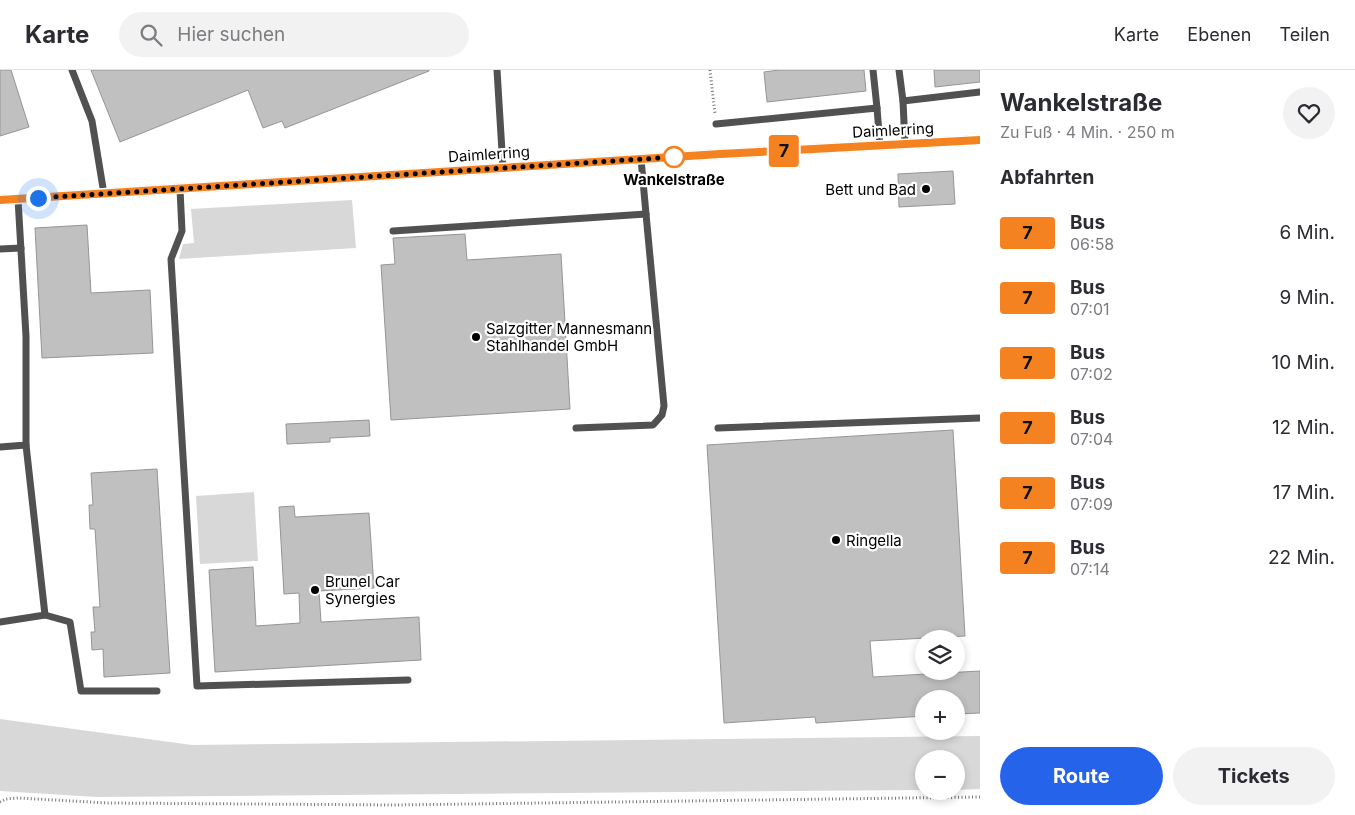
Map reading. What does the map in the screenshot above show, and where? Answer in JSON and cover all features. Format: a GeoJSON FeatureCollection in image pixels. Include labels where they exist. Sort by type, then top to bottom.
{"type":"FeatureCollection","features":[{"type":"Feature","properties":{"kind":"street","name":"Daimlerring"},"geometry":{"type":"LineString","coordinates":[[0,200],[641,159],[980,140]]}},
{"type":"Feature","properties":{"kind":"lane"},"geometry":{"type":"LineString","coordinates":[[72,70],[92,121],[104,194]]}},
{"type":"Feature","properties":{"kind":"lane"},"geometry":{"type":"LineString","coordinates":[[497,70],[503,168]]}},
{"type":"Feature","properties":{"kind":"lane"},"geometry":{"type":"LineString","coordinates":[[873,70],[880,146]]}},
{"type":"Feature","properties":{"kind":"lane"},"geometry":{"type":"LineString","coordinates":[[900,70],[905,144]]}},
{"type":"Feature","properties":{"kind":"lane"},"geometry":{"type":"LineString","coordinates":[[903,101],[980,92]]}},
{"type":"Feature","properties":{"kind":"lane"},"geometry":{"type":"LineString","coordinates":[[716,124],[877,108]]}},
{"type":"Feature","properties":{"kind":"lane"},"geometry":{"type":"LineString","coordinates":[[576,428],[653,425],[662,415],[664,406],[641,159]]}},
{"type":"Feature","properties":{"kind":"lane"},"geometry":{"type":"LineString","coordinates":[[180,189],[182,231],[171,259],[197,686],[408,680]]}},
{"type":"Feature","properties":{"kind":"lane"},"geometry":{"type":"LineString","coordinates":[[18,199],[26,336],[26,446],[46,615]]}},
{"type":"Feature","properties":{"kind":"lane"},"geometry":{"type":"LineString","coordinates":[[393,231],[646,214]]}},
{"type":"Feature","properties":{"kind":"lane"},"geometry":{"type":"LineString","coordinates":[[0,249],[21,248]]}},
{"type":"Feature","properties":{"kind":"lane"},"geometry":{"type":"LineString","coordinates":[[718,428],[980,418]]}},
{"type":"Feature","properties":{"kind":"lane"},"geometry":{"type":"LineString","coordinates":[[0,447],[26,446]]}},
{"type":"Feature","properties":{"kind":"lane"},"geometry":{"type":"LineString","coordinates":[[0,622],[46,615],[70,622],[81,691],[157,691]]}},
{"type":"Feature","properties":{"kind":"path"},"geometry":{"type":"LineString","coordinates":[[0,802],[6,799],[18,798],[108,803],[395,805],[980,797]]}},
{"type":"Feature","properties":{"kind":"shaded area"},"geometry":{"type":"Polygon","coordinates":[[[352,200],[356,248],[179,259],[183,244],[194,243],[191,209],[352,200]]]}},
{"type":"Feature","properties":{"kind":"shaded area"},"geometry":{"type":"Polygon","coordinates":[[[254,492],[258,561],[200,564],[196,496],[254,492]]]}},
{"type":"Feature","properties":{"kind":"shaded area"},"geometry":{"type":"Polygon","coordinates":[[[0,719],[192,745],[915,737],[915,740],[965,740],[965,736],[980,736],[980,789],[965,790],[965,750],[915,750],[915,790],[97,797],[0,791],[0,719]]]}},
{"type":"Feature","properties":{"kind":"building"},"geometry":{"type":"Polygon","coordinates":[[[0,70],[11,70],[29,127],[0,136],[0,70]]]}},
{"type":"Feature","properties":{"kind":"building"},"geometry":{"type":"Polygon","coordinates":[[[91,70],[429,71],[285,128],[282,121],[263,128],[248,90],[120,142],[91,70]]]}},
{"type":"Feature","properties":{"kind":"building"},"geometry":{"type":"Polygon","coordinates":[[[779,70],[864,70],[866,91],[767,102],[764,72],[779,70]]]}},
{"type":"Feature","properties":{"kind":"building"},"geometry":{"type":"Polygon","coordinates":[[[934,70],[980,70],[980,82],[935,87],[934,70]]]}},
{"type":"Feature","properties":{"kind":"building","name":"Bett und Bad"},"geometry":{"type":"Polygon","coordinates":[[[953,171],[955,204],[899,207],[898,174],[953,171]]]}},
{"type":"Feature","properties":{"kind":"building"},"geometry":{"type":"Polygon","coordinates":[[[87,225],[91,293],[150,290],[153,353],[42,358],[35,228],[87,225]]]}},
{"type":"Feature","properties":{"kind":"building","name":"Salzgitter Mannesmann Stahlhandel GmbH"},"geometry":{"type":"Polygon","coordinates":[[[465,234],[467,260],[561,254],[570,409],[391,420],[381,265],[395,264],[393,238],[465,234]]]}},
{"type":"Feature","properties":{"kind":"building"},"geometry":{"type":"Polygon","coordinates":[[[369,420],[370,436],[330,438],[330,442],[287,444],[286,424],[369,420]]]}},
{"type":"Feature","properties":{"kind":"building","name":"Ringella"},"geometry":{"type":"Polygon","coordinates":[[[953,430],[965,630],[915,630],[915,639],[870,641],[873,677],[915,675],[915,680],[965,680],[965,672],[980,671],[980,713],[965,714],[965,690],[915,690],[915,717],[816,723],[815,717],[724,723],[707,445],[953,430]]]}},
{"type":"Feature","properties":{"kind":"building"},"geometry":{"type":"Polygon","coordinates":[[[157,469],[170,673],[104,677],[103,649],[92,650],[91,632],[95,632],[93,607],[100,607],[95,529],[90,529],[89,505],[93,505],[91,473],[157,469]]]}},
{"type":"Feature","properties":{"kind":"building","name":"Brunel Car Synergies"},"geometry":{"type":"Polygon","coordinates":[[[294,506],[295,517],[369,513],[374,588],[319,591],[321,622],[419,617],[421,660],[215,672],[209,570],[253,567],[256,626],[300,623],[299,593],[284,594],[279,507],[294,506]]]}},
{"type":"Feature","properties":{"kind":"bus line","name":"7"},"geometry":{"type":"LineString","coordinates":[[0,200],[720,154],[980,140]]}},
{"type":"Feature","properties":{"kind":"place","name":"Wankelstraße"},"geometry":{"type":"Point","coordinates":[674,157]}},
{"type":"Feature","properties":{"kind":"place","name":"Bett und Bad"},"geometry":{"type":"Point","coordinates":[926,189]}},
{"type":"Feature","properties":{"kind":"place","name":"Salzgitter Mannesmann Stahlhandel GmbH"},"geometry":{"type":"Point","coordinates":[476,337]}},
{"type":"Feature","properties":{"kind":"place","name":"Ringella"},"geometry":{"type":"Point","coordinates":[836,540]}},
{"type":"Feature","properties":{"kind":"place","name":"Brunel Car Synergies"},"geometry":{"type":"Point","coordinates":[315,590]}},
{"type":"Feature","properties":{"kind":"route"},"geometry":{"type":"LineString","coordinates":[[38,198],[674,157]]}}]}
